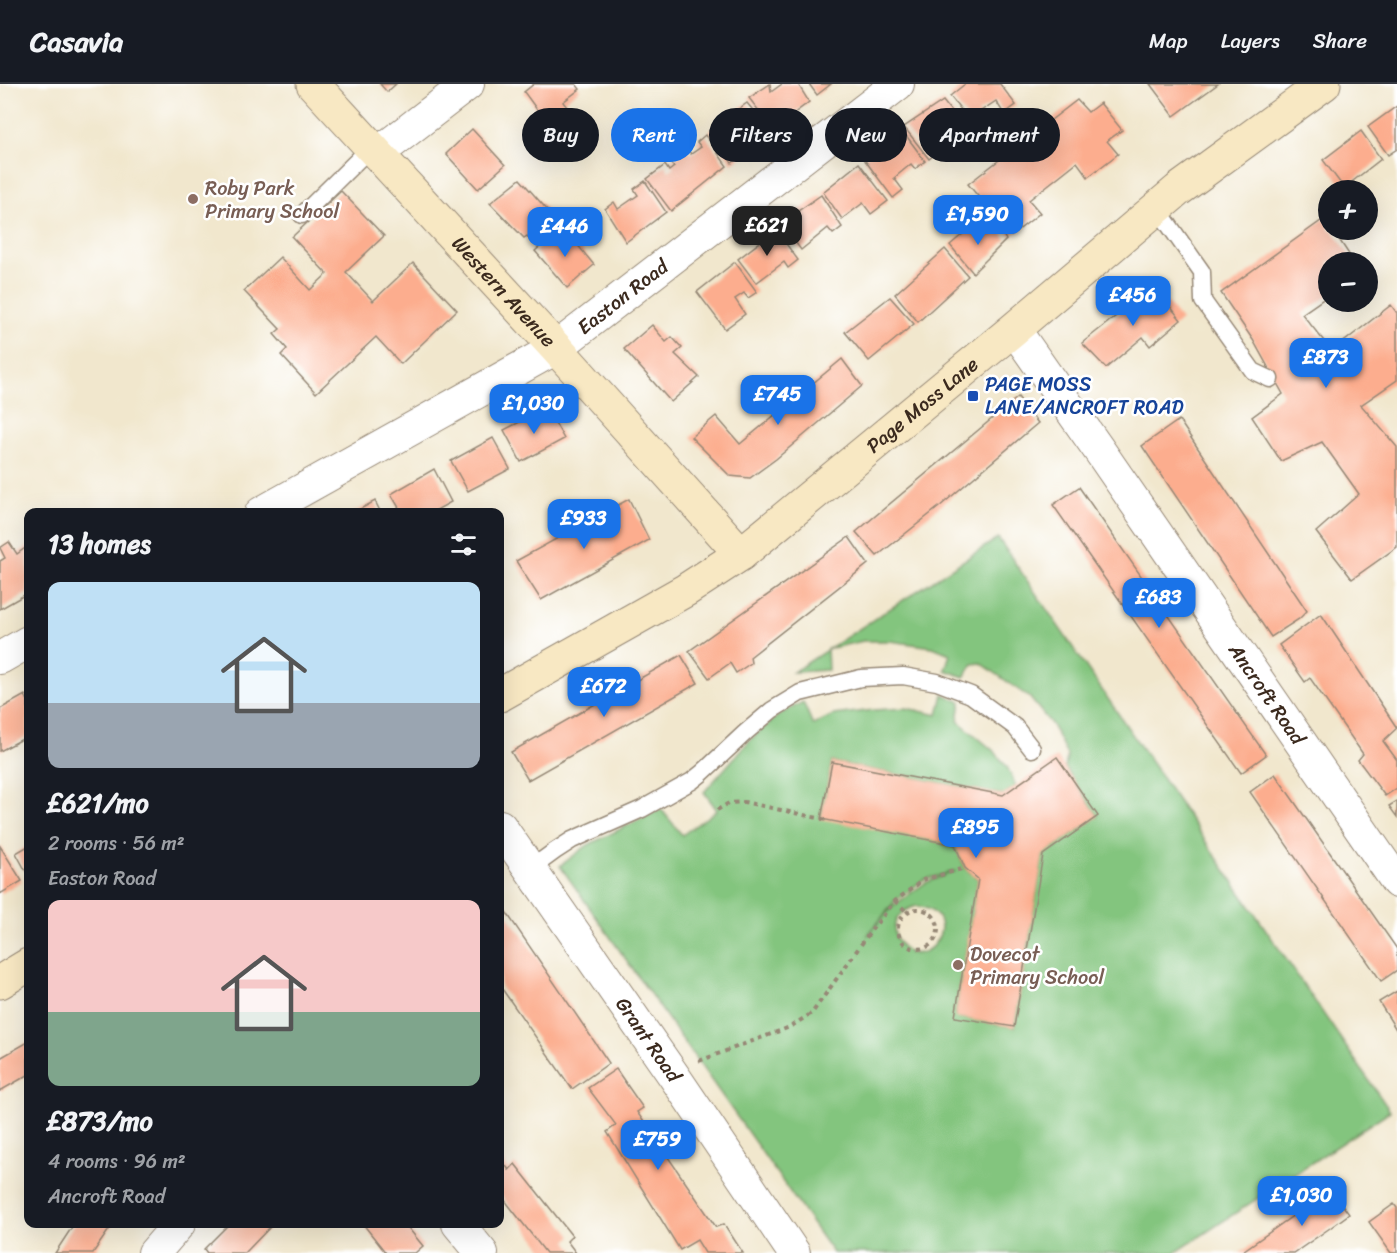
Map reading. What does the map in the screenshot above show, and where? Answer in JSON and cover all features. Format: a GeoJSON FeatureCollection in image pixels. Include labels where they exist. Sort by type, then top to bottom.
{"type":"FeatureCollection","features":[{"type":"Feature","properties":{"kind":"street","name":"Western Avenue"},"geometry":{"type":"LineString","coordinates":[[313,84],[556,348],[741,554]]}},
{"type":"Feature","properties":{"kind":"street"},"geometry":{"type":"LineString","coordinates":[[374,151],[468,84]]}},
{"type":"Feature","properties":{"kind":"street","name":"Easton Road"},"geometry":{"type":"LineString","coordinates":[[270,508],[556,348],[898,84]]}},
{"type":"Feature","properties":{"kind":"street","name":"Page Moss Lane"},"geometry":{"type":"LineString","coordinates":[[504,694],[686,590],[741,554],[1014,329],[1178,190],[1324,84]]}},
{"type":"Feature","properties":{"kind":"street","name":"Ancroft Road"},"geometry":{"type":"LineString","coordinates":[[1014,329],[1397,882]]}},
{"type":"Feature","properties":{"kind":"street"},"geometry":{"type":"LineString","coordinates":[[0,658],[24,644]]}},
{"type":"Feature","properties":{"kind":"street","name":"Grant Road"},"geometry":{"type":"LineString","coordinates":[[504,832],[794,1253]]}},
{"type":"Feature","properties":{"kind":"street"},"geometry":{"type":"LineString","coordinates":[[0,982],[24,967]]}},
{"type":"Feature","properties":{"kind":"street"},"geometry":{"type":"LineString","coordinates":[[154,1253],[176,1228]]}},
{"type":"Feature","properties":{"kind":"street"},"geometry":{"type":"LineString","coordinates":[[461,1228],[482,1253]]}},
{"type":"Feature","properties":{"kind":"lane"},"geometry":{"type":"LineString","coordinates":[[302,214],[336,180],[374,151]]}},
{"type":"Feature","properties":{"kind":"lane"},"geometry":{"type":"LineString","coordinates":[[1157,208],[1202,272],[1203,301],[1253,371],[1270,379]]}},
{"type":"Feature","properties":{"kind":"lane"},"geometry":{"type":"LineString","coordinates":[[530,870],[572,840],[642,809],[692,781],[772,710],[800,693],[861,678],[903,676],[937,682],[971,695],[1016,727],[1032,749]]}},
{"type":"Feature","properties":{"kind":"path"},"geometry":{"type":"LineString","coordinates":[[717,810],[729,804],[744,801],[827,820]]}},
{"type":"Feature","properties":{"kind":"path"},"geometry":{"type":"LineString","coordinates":[[674,1076],[691,1064],[790,1027],[812,1013],[895,901],[923,880],[965,868]]}},
{"type":"Feature","properties":{"kind":"path"},"geometry":{"type":"LineString","coordinates":[[895,901],[907,912]]}},
{"type":"Feature","properties":{"kind":"path"},"geometry":{"type":"LineString","coordinates":[[920,909],[932,914],[938,926],[938,933],[931,945],[926,948],[912,949],[901,942],[897,929],[898,922],[907,912],[920,909]]}},
{"type":"Feature","properties":{"kind":"green space","name":"Dovecot Primary School"},"geometry":{"type":"Polygon","coordinates":[[[998,538],[1390,1111],[1175,1253],[833,1253],[560,866],[588,845],[661,809],[682,835],[717,810],[704,792],[751,739],[780,714],[803,702],[813,725],[833,715],[874,710],[906,708],[938,715],[943,694],[961,702],[958,721],[995,752],[1007,767],[1016,786],[1003,795],[832,762],[821,818],[955,845],[965,868],[978,879],[955,1017],[1014,1027],[1043,855],[1098,816],[1065,768],[1067,755],[1052,725],[1030,698],[981,663],[973,664],[964,677],[945,670],[950,654],[933,647],[890,641],[863,641],[829,649],[998,538]],[[956,871],[923,880],[895,901],[867,936],[893,906],[925,883],[956,871]],[[917,906],[900,915],[896,920],[894,931],[900,944],[909,952],[920,953],[929,949],[937,941],[941,931],[940,920],[932,912],[917,906]]]}},
{"type":"Feature","properties":{"kind":"green space"},"geometry":{"type":"Polygon","coordinates":[[[827,650],[828,670],[793,672],[827,650]]]}},
{"type":"Feature","properties":{"kind":"building"},"geometry":{"type":"Polygon","coordinates":[[[380,84],[396,84],[387,92],[380,84]]]}},
{"type":"Feature","properties":{"kind":"building"},"geometry":{"type":"Polygon","coordinates":[[[534,84],[576,84],[580,89],[563,102],[568,108],[536,108],[524,92],[534,84]]]}},
{"type":"Feature","properties":{"kind":"building"},"geometry":{"type":"Polygon","coordinates":[[[770,84],[771,92],[782,84],[798,84],[809,102],[801,108],[757,108],[749,98],[770,84]]]}},
{"type":"Feature","properties":{"kind":"building"},"geometry":{"type":"Polygon","coordinates":[[[809,84],[831,84],[817,95],[809,84]]]}},
{"type":"Feature","properties":{"kind":"building"},"geometry":{"type":"Polygon","coordinates":[[[965,84],[1000,84],[1016,105],[1012,108],[1000,108],[996,101],[986,108],[960,108],[950,96],[965,84]]]}},
{"type":"Feature","properties":{"kind":"building"},"geometry":{"type":"Polygon","coordinates":[[[1150,84],[1218,84],[1174,116],[1150,84]]]}},
{"type":"Feature","properties":{"kind":"building"},"geometry":{"type":"Polygon","coordinates":[[[1077,100],[1088,112],[1100,103],[1122,130],[1107,141],[1118,154],[1088,177],[1077,162],[1029,200],[1040,213],[1011,236],[968,184],[997,162],[1060,162],[1060,113],[1077,100]]]}},
{"type":"Feature","properties":{"kind":"building"},"geometry":{"type":"Polygon","coordinates":[[[943,101],[949,108],[932,108],[943,101]]]}},
{"type":"Feature","properties":{"kind":"building"},"geometry":{"type":"Polygon","coordinates":[[[747,103],[751,108],[740,108],[747,103]]]}},
{"type":"Feature","properties":{"kind":"building"},"geometry":{"type":"Polygon","coordinates":[[[1397,106],[1397,149],[1388,155],[1368,127],[1397,106]]]}},
{"type":"Feature","properties":{"kind":"building"},"geometry":{"type":"Polygon","coordinates":[[[919,117],[919,146],[907,131],[907,125],[919,117]]]}},
{"type":"Feature","properties":{"kind":"building"},"geometry":{"type":"Polygon","coordinates":[[[472,129],[505,165],[478,189],[446,154],[472,129]]]}},
{"type":"Feature","properties":{"kind":"building"},"geometry":{"type":"Polygon","coordinates":[[[1361,131],[1381,159],[1354,180],[1338,180],[1323,160],[1361,131]]]}},
{"type":"Feature","properties":{"kind":"building"},"geometry":{"type":"Polygon","coordinates":[[[705,135],[709,141],[709,162],[724,162],[727,166],[671,211],[647,179],[665,165],[669,171],[674,167],[669,162],[697,162],[697,150],[701,147],[697,142],[705,135]]]}},
{"type":"Feature","properties":{"kind":"building"},"geometry":{"type":"Polygon","coordinates":[[[907,137],[919,153],[919,162],[924,162],[915,169],[911,164],[894,178],[903,190],[893,198],[866,162],[907,162],[907,137]]]}},
{"type":"Feature","properties":{"kind":"building"},"geometry":{"type":"Polygon","coordinates":[[[859,163],[888,201],[871,214],[863,203],[842,219],[823,192],[859,163]]]}},
{"type":"Feature","properties":{"kind":"building"},"geometry":{"type":"Polygon","coordinates":[[[520,179],[557,221],[533,243],[527,236],[524,238],[490,203],[520,179]]]}},
{"type":"Feature","properties":{"kind":"building"},"geometry":{"type":"Polygon","coordinates":[[[645,181],[666,212],[626,242],[605,209],[614,202],[618,209],[638,195],[634,189],[645,181]]]}},
{"type":"Feature","properties":{"kind":"building"},"geometry":{"type":"Polygon","coordinates":[[[341,191],[384,236],[346,272],[373,301],[413,263],[457,310],[401,364],[376,337],[316,393],[281,355],[287,349],[274,334],[280,329],[244,291],[280,257],[310,290],[327,274],[292,237],[341,191]]]}},
{"type":"Feature","properties":{"kind":"building"},"geometry":{"type":"Polygon","coordinates":[[[821,195],[842,227],[833,234],[828,228],[801,250],[781,223],[821,195]]]}},
{"type":"Feature","properties":{"kind":"building"},"geometry":{"type":"Polygon","coordinates":[[[976,223],[986,235],[997,224],[1006,240],[973,273],[950,245],[976,223]]]}},
{"type":"Feature","properties":{"kind":"building"},"geometry":{"type":"Polygon","coordinates":[[[1318,223],[1318,240],[1340,240],[1347,252],[1318,252],[1318,303],[1302,314],[1332,351],[1391,305],[1397,313],[1397,380],[1361,405],[1397,447],[1397,547],[1352,579],[1316,532],[1359,494],[1322,442],[1281,461],[1252,417],[1283,394],[1253,340],[1221,293],[1318,223]]]}},
{"type":"Feature","properties":{"kind":"building"},"geometry":{"type":"Polygon","coordinates":[[[563,227],[594,265],[567,288],[535,251],[563,227]]]}},
{"type":"Feature","properties":{"kind":"building"},"geometry":{"type":"Polygon","coordinates":[[[776,230],[798,260],[788,268],[784,262],[756,283],[738,259],[776,230]]]}},
{"type":"Feature","properties":{"kind":"building"},"geometry":{"type":"Polygon","coordinates":[[[945,249],[968,276],[918,322],[895,294],[945,249]]]}},
{"type":"Feature","properties":{"kind":"building"},"geometry":{"type":"Polygon","coordinates":[[[735,262],[757,292],[748,298],[744,293],[735,299],[745,314],[725,329],[697,292],[735,262]]]}},
{"type":"Feature","properties":{"kind":"building"},"geometry":{"type":"Polygon","coordinates":[[[1154,286],[1181,320],[1150,346],[1143,337],[1106,368],[1082,343],[1154,286]]]}},
{"type":"Feature","properties":{"kind":"building"},"geometry":{"type":"Polygon","coordinates":[[[890,297],[914,324],[869,361],[845,332],[890,297]]]}},
{"type":"Feature","properties":{"kind":"building"},"geometry":{"type":"Polygon","coordinates":[[[652,325],[666,342],[672,337],[682,348],[675,354],[699,377],[671,402],[624,349],[652,325]]]}},
{"type":"Feature","properties":{"kind":"building"},"geometry":{"type":"Polygon","coordinates":[[[842,359],[862,386],[776,459],[750,478],[730,476],[691,437],[716,416],[740,444],[842,359]]]}},
{"type":"Feature","properties":{"kind":"building"},"geometry":{"type":"Polygon","coordinates":[[[1018,397],[1038,423],[877,556],[856,532],[1018,397]]]}},
{"type":"Feature","properties":{"kind":"building"},"geometry":{"type":"Polygon","coordinates":[[[547,408],[564,439],[521,462],[504,430],[547,408]]]}},
{"type":"Feature","properties":{"kind":"building"},"geometry":{"type":"Polygon","coordinates":[[[1179,420],[1307,611],[1299,619],[1271,637],[1142,446],[1179,420]]]}},
{"type":"Feature","properties":{"kind":"building"},"geometry":{"type":"Polygon","coordinates":[[[493,438],[510,469],[468,491],[451,461],[493,438]]]}},
{"type":"Feature","properties":{"kind":"building"},"geometry":{"type":"Polygon","coordinates":[[[434,469],[451,502],[440,508],[399,508],[391,494],[434,469]]]}},
{"type":"Feature","properties":{"kind":"building"},"geometry":{"type":"Polygon","coordinates":[[[1079,487],[1266,755],[1241,773],[1053,505],[1079,487]]]}},
{"type":"Feature","properties":{"kind":"building"},"geometry":{"type":"Polygon","coordinates":[[[629,499],[649,540],[541,600],[516,561],[629,499]]]}},
{"type":"Feature","properties":{"kind":"building"},"geometry":{"type":"Polygon","coordinates":[[[375,501],[378,508],[362,508],[375,501]]]}},
{"type":"Feature","properties":{"kind":"building"},"geometry":{"type":"Polygon","coordinates":[[[849,537],[868,564],[750,657],[751,663],[736,673],[730,663],[709,678],[689,651],[849,537]]]}},
{"type":"Feature","properties":{"kind":"building"},"geometry":{"type":"Polygon","coordinates":[[[9,542],[17,554],[24,549],[24,595],[0,609],[0,561],[5,558],[0,548],[9,542]]]}},
{"type":"Feature","properties":{"kind":"building"},"geometry":{"type":"Polygon","coordinates":[[[1321,614],[1397,728],[1383,741],[1397,760],[1397,788],[1385,796],[1358,760],[1363,754],[1310,678],[1305,682],[1279,645],[1321,614]]]}},
{"type":"Feature","properties":{"kind":"building"},"geometry":{"type":"Polygon","coordinates":[[[681,655],[698,683],[528,780],[511,752],[681,655]]]}},
{"type":"Feature","properties":{"kind":"building"},"geometry":{"type":"Polygon","coordinates":[[[24,696],[24,738],[0,751],[0,709],[24,696]]]}},
{"type":"Feature","properties":{"kind":"building"},"geometry":{"type":"Polygon","coordinates":[[[1057,757],[1098,816],[1043,855],[1014,1027],[955,1017],[978,879],[965,868],[955,845],[821,819],[832,762],[1003,795],[1057,757]]]}},
{"type":"Feature","properties":{"kind":"building"},"geometry":{"type":"Polygon","coordinates":[[[1275,774],[1397,949],[1397,970],[1381,981],[1250,792],[1275,774]]]}},
{"type":"Feature","properties":{"kind":"building"},"geometry":{"type":"Polygon","coordinates":[[[1397,801],[1397,817],[1389,806],[1397,801]]]}},
{"type":"Feature","properties":{"kind":"building"},"geometry":{"type":"Polygon","coordinates":[[[0,846],[22,881],[0,894],[0,846]]]}},
{"type":"Feature","properties":{"kind":"building"},"geometry":{"type":"Polygon","coordinates":[[[24,848],[24,868],[16,853],[24,848]]]}},
{"type":"Feature","properties":{"kind":"building"},"geometry":{"type":"Polygon","coordinates":[[[504,909],[609,1063],[572,1089],[504,992],[504,909]]]}},
{"type":"Feature","properties":{"kind":"building"},"geometry":{"type":"Polygon","coordinates":[[[1397,991],[1397,1031],[1379,1002],[1397,991]]]}},
{"type":"Feature","properties":{"kind":"building"},"geometry":{"type":"Polygon","coordinates":[[[24,1044],[24,1077],[0,1091],[0,1058],[24,1044]]]}},
{"type":"Feature","properties":{"kind":"building"},"geometry":{"type":"Polygon","coordinates":[[[616,1069],[643,1108],[637,1112],[716,1227],[724,1224],[743,1253],[705,1253],[697,1240],[680,1250],[607,1132],[616,1125],[588,1088],[616,1069]]]}},
{"type":"Feature","properties":{"kind":"building"},"geometry":{"type":"Polygon","coordinates":[[[504,1163],[509,1170],[515,1164],[572,1236],[567,1241],[576,1253],[546,1253],[504,1199],[504,1163]]]}},
{"type":"Feature","properties":{"kind":"building"},"geometry":{"type":"Polygon","coordinates":[[[1331,1189],[1349,1214],[1330,1228],[1294,1253],[1240,1253],[1331,1189]]]}},
{"type":"Feature","properties":{"kind":"building"},"geometry":{"type":"Polygon","coordinates":[[[1394,1204],[1397,1208],[1397,1253],[1391,1253],[1369,1222],[1394,1204]]]}},
{"type":"Feature","properties":{"kind":"building"},"geometry":{"type":"Polygon","coordinates":[[[71,1228],[110,1228],[93,1253],[55,1253],[71,1228]]]}},
{"type":"Feature","properties":{"kind":"building"},"geometry":{"type":"Polygon","coordinates":[[[225,1228],[269,1228],[245,1253],[207,1253],[204,1249],[225,1228]]]}},
{"type":"Feature","properties":{"kind":"building"},"geometry":{"type":"Polygon","coordinates":[[[366,1228],[408,1228],[423,1246],[415,1253],[386,1253],[366,1228]]]}},
{"type":"Feature","properties":{"kind":"place","name":"Roby Park Primary School"},"geometry":{"type":"Point","coordinates":[193,199]}},
{"type":"Feature","properties":{"kind":"place","name":"PAGE MOSS LANE/ANCROFT ROAD"},"geometry":{"type":"Point","coordinates":[973,396]}},
{"type":"Feature","properties":{"kind":"place","name":"Dovecot Primary School"},"geometry":{"type":"Point","coordinates":[958,965]}}]}
